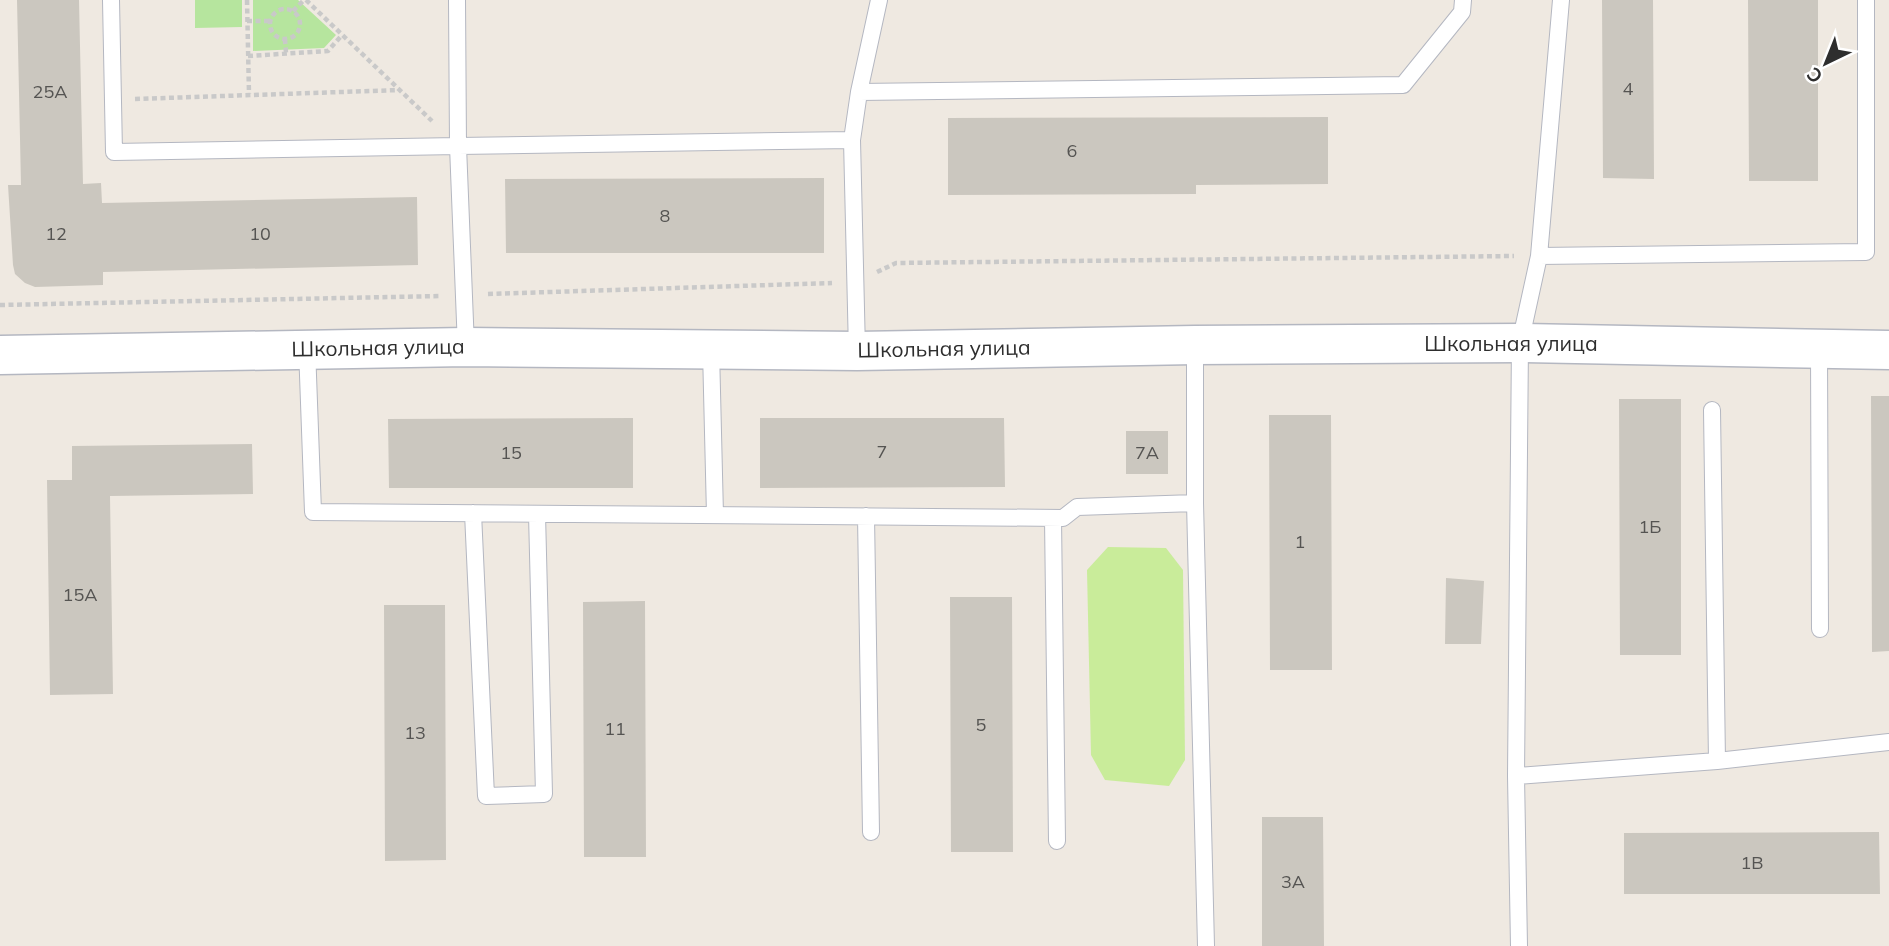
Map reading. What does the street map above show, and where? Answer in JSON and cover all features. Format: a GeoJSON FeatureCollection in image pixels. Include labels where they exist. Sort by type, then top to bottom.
{"type":"FeatureCollection","features":[{"type":"Feature","properties":{"kind":"street","name":"Школьная улица"},"geometry":{"type":"LineString","coordinates":[[0,355],[466,346],[857,351],[1520,343],[1889,350]]}},
{"type":"Feature","properties":{"kind":"lane"},"geometry":{"type":"LineString","coordinates":[[111,0],[114,152],[852,140]]}},
{"type":"Feature","properties":{"kind":"lane"},"geometry":{"type":"LineString","coordinates":[[457,0],[458,146],[466,346]]}},
{"type":"Feature","properties":{"kind":"lane"},"geometry":{"type":"LineString","coordinates":[[857,351],[852,140],[878,0]]}},
{"type":"Feature","properties":{"kind":"lane"},"geometry":{"type":"LineString","coordinates":[[859,92],[1403,85],[1462,12],[1463,0]]}},
{"type":"Feature","properties":{"kind":"lane"},"geometry":{"type":"LineString","coordinates":[[1519,946],[1516,776],[1520,343],[1539,256],[1561,0]]}},
{"type":"Feature","properties":{"kind":"lane"},"geometry":{"type":"LineString","coordinates":[[1539,256],[1866,252],[1866,0]]}},
{"type":"Feature","properties":{"kind":"lane"},"geometry":{"type":"LineString","coordinates":[[1195,345],[1195,503],[1206,946]]}},
{"type":"Feature","properties":{"kind":"lane"},"geometry":{"type":"LineString","coordinates":[[307,348],[313,512],[1063,518],[1077,507],[1195,503]]}},
{"type":"Feature","properties":{"kind":"lane"},"geometry":{"type":"LineString","coordinates":[[1819,348],[1820,629]]}},
{"type":"Feature","properties":{"kind":"lane"},"geometry":{"type":"LineString","coordinates":[[711,349],[715,515]]}},
{"type":"Feature","properties":{"kind":"lane"},"geometry":{"type":"LineString","coordinates":[[1712,410],[1717,761]]}},
{"type":"Feature","properties":{"kind":"lane"},"geometry":{"type":"LineString","coordinates":[[473,513],[486,796],[544,794],[537,514]]}},
{"type":"Feature","properties":{"kind":"lane"},"geometry":{"type":"LineString","coordinates":[[866,516],[870,832]]}},
{"type":"Feature","properties":{"kind":"lane"},"geometry":{"type":"LineString","coordinates":[[1053,518],[1057,841]]}},
{"type":"Feature","properties":{"kind":"lane"},"geometry":{"type":"LineString","coordinates":[[1516,776],[1717,761],[1889,742]]}},
{"type":"Feature","properties":{"kind":"path"},"geometry":{"type":"LineString","coordinates":[[247,0],[248,94]]}},
{"type":"Feature","properties":{"kind":"path"},"geometry":{"type":"LineString","coordinates":[[293,11],[305,0],[458,146]]}},
{"type":"Feature","properties":{"kind":"path"},"geometry":{"type":"LineString","coordinates":[[288,8],[293,11],[300,21],[299,31],[292,38],[285,39],[274,34],[270,26],[271,16],[278,10],[288,8]]}},
{"type":"Feature","properties":{"kind":"path"},"geometry":{"type":"LineString","coordinates":[[247,21],[271,21]]}},
{"type":"Feature","properties":{"kind":"path"},"geometry":{"type":"LineString","coordinates":[[248,55],[328,51],[342,35]]}},
{"type":"Feature","properties":{"kind":"path"},"geometry":{"type":"LineString","coordinates":[[285,39],[286,53]]}},
{"type":"Feature","properties":{"kind":"path"},"geometry":{"type":"LineString","coordinates":[[113,100],[400,90]]}},
{"type":"Feature","properties":{"kind":"path"},"geometry":{"type":"LineString","coordinates":[[0,306],[856,282],[896,263],[1539,256]]}},
{"type":"Feature","properties":{"kind":"green space"},"geometry":{"type":"Polygon","coordinates":[[[195,0],[242,0],[242,27],[195,28],[195,0]]]}},
{"type":"Feature","properties":{"kind":"green space"},"geometry":{"type":"Polygon","coordinates":[[[253,0],[298,0],[336,35],[324,48],[253,51],[253,0]]]}},
{"type":"Feature","properties":{"kind":"green space"},"geometry":{"type":"Polygon","coordinates":[[[1108,547],[1166,548],[1183,570],[1185,760],[1169,786],[1105,780],[1091,755],[1087,570],[1108,547]]]}},
{"type":"Feature","properties":{"kind":"building"},"geometry":{"type":"Polygon","coordinates":[[[17,0],[79,0],[83,184],[101,183],[102,203],[417,197],[418,265],[103,272],[103,285],[35,287],[25,283],[15,274],[13,265],[8,185],[21,185],[17,0]]]}},
{"type":"Feature","properties":{"kind":"building"},"geometry":{"type":"Polygon","coordinates":[[[1602,0],[1653,0],[1654,179],[1603,178],[1602,0]]]}},
{"type":"Feature","properties":{"kind":"building"},"geometry":{"type":"Polygon","coordinates":[[[1748,0],[1818,0],[1818,181],[1749,181],[1748,0]]]}},
{"type":"Feature","properties":{"kind":"building"},"geometry":{"type":"Polygon","coordinates":[[[1328,117],[1328,184],[1196,185],[1196,194],[948,195],[948,118],[1328,117]]]}},
{"type":"Feature","properties":{"kind":"building"},"geometry":{"type":"Polygon","coordinates":[[[824,178],[824,253],[506,253],[505,179],[824,178]]]}},
{"type":"Feature","properties":{"kind":"building"},"geometry":{"type":"Polygon","coordinates":[[[1871,396],[1889,396],[1889,651],[1872,652],[1871,396]]]}},
{"type":"Feature","properties":{"kind":"building"},"geometry":{"type":"Polygon","coordinates":[[[1619,399],[1681,399],[1681,655],[1620,655],[1619,399]]]}},
{"type":"Feature","properties":{"kind":"building"},"geometry":{"type":"Polygon","coordinates":[[[1269,415],[1331,415],[1332,670],[1270,670],[1269,415]]]}},
{"type":"Feature","properties":{"kind":"building"},"geometry":{"type":"Polygon","coordinates":[[[633,418],[633,488],[389,488],[388,419],[633,418]]]}},
{"type":"Feature","properties":{"kind":"building"},"geometry":{"type":"Polygon","coordinates":[[[760,418],[1004,418],[1005,487],[760,488],[760,418]]]}},
{"type":"Feature","properties":{"kind":"building"},"geometry":{"type":"Polygon","coordinates":[[[1126,431],[1168,431],[1168,474],[1126,474],[1126,431]]]}},
{"type":"Feature","properties":{"kind":"building"},"geometry":{"type":"Polygon","coordinates":[[[252,444],[253,494],[110,496],[113,694],[50,695],[47,480],[72,480],[72,446],[252,444]]]}},
{"type":"Feature","properties":{"kind":"building"},"geometry":{"type":"Polygon","coordinates":[[[1446,578],[1484,581],[1481,644],[1445,644],[1446,578]]]}},
{"type":"Feature","properties":{"kind":"building"},"geometry":{"type":"Polygon","coordinates":[[[950,597],[1012,597],[1013,852],[951,852],[950,597]]]}},
{"type":"Feature","properties":{"kind":"building"},"geometry":{"type":"Polygon","coordinates":[[[645,601],[646,857],[584,857],[583,602],[645,601]]]}},
{"type":"Feature","properties":{"kind":"building"},"geometry":{"type":"Polygon","coordinates":[[[384,605],[445,605],[446,860],[385,861],[384,605]]]}},
{"type":"Feature","properties":{"kind":"building"},"geometry":{"type":"Polygon","coordinates":[[[1262,817],[1323,817],[1324,946],[1262,946],[1262,817]]]}},
{"type":"Feature","properties":{"kind":"building"},"geometry":{"type":"Polygon","coordinates":[[[1879,832],[1880,894],[1624,894],[1624,833],[1879,832]]]}}]}
